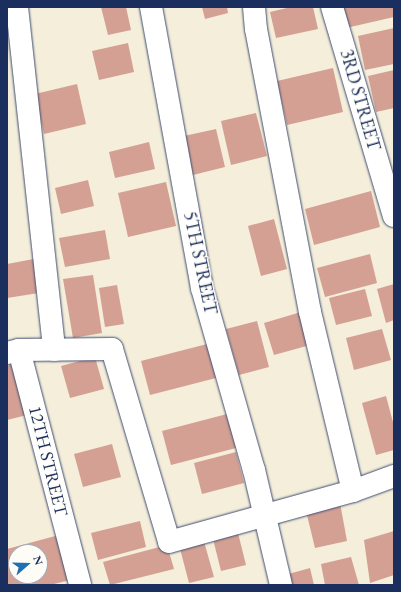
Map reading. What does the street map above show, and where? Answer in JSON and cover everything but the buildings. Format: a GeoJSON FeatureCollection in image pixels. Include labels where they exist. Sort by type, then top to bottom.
{"type":"FeatureCollection","features":[{"type":"Feature","properties":{"kind":"street"},"geometry":{"type":"LineString","coordinates":[[17,7],[54,350]]}},
{"type":"Feature","properties":{"kind":"street","name":"5TH STREET"},"geometry":{"type":"LineString","coordinates":[[151,7],[202,288],[226,369],[265,516],[281,585]]}},
{"type":"Feature","properties":{"kind":"street"},"geometry":{"type":"LineString","coordinates":[[254,7],[256,29],[310,312],[353,491]]}},
{"type":"Feature","properties":{"kind":"street","name":"3RD STREET"},"geometry":{"type":"LineString","coordinates":[[332,7],[394,216]]}},
{"type":"Feature","properties":{"kind":"street"},"geometry":{"type":"LineString","coordinates":[[13,352],[112,349],[169,542],[353,491],[394,476]]}},
{"type":"Feature","properties":{"kind":"street","name":"12TH STREET"},"geometry":{"type":"LineString","coordinates":[[13,352],[80,585]]}}]}
